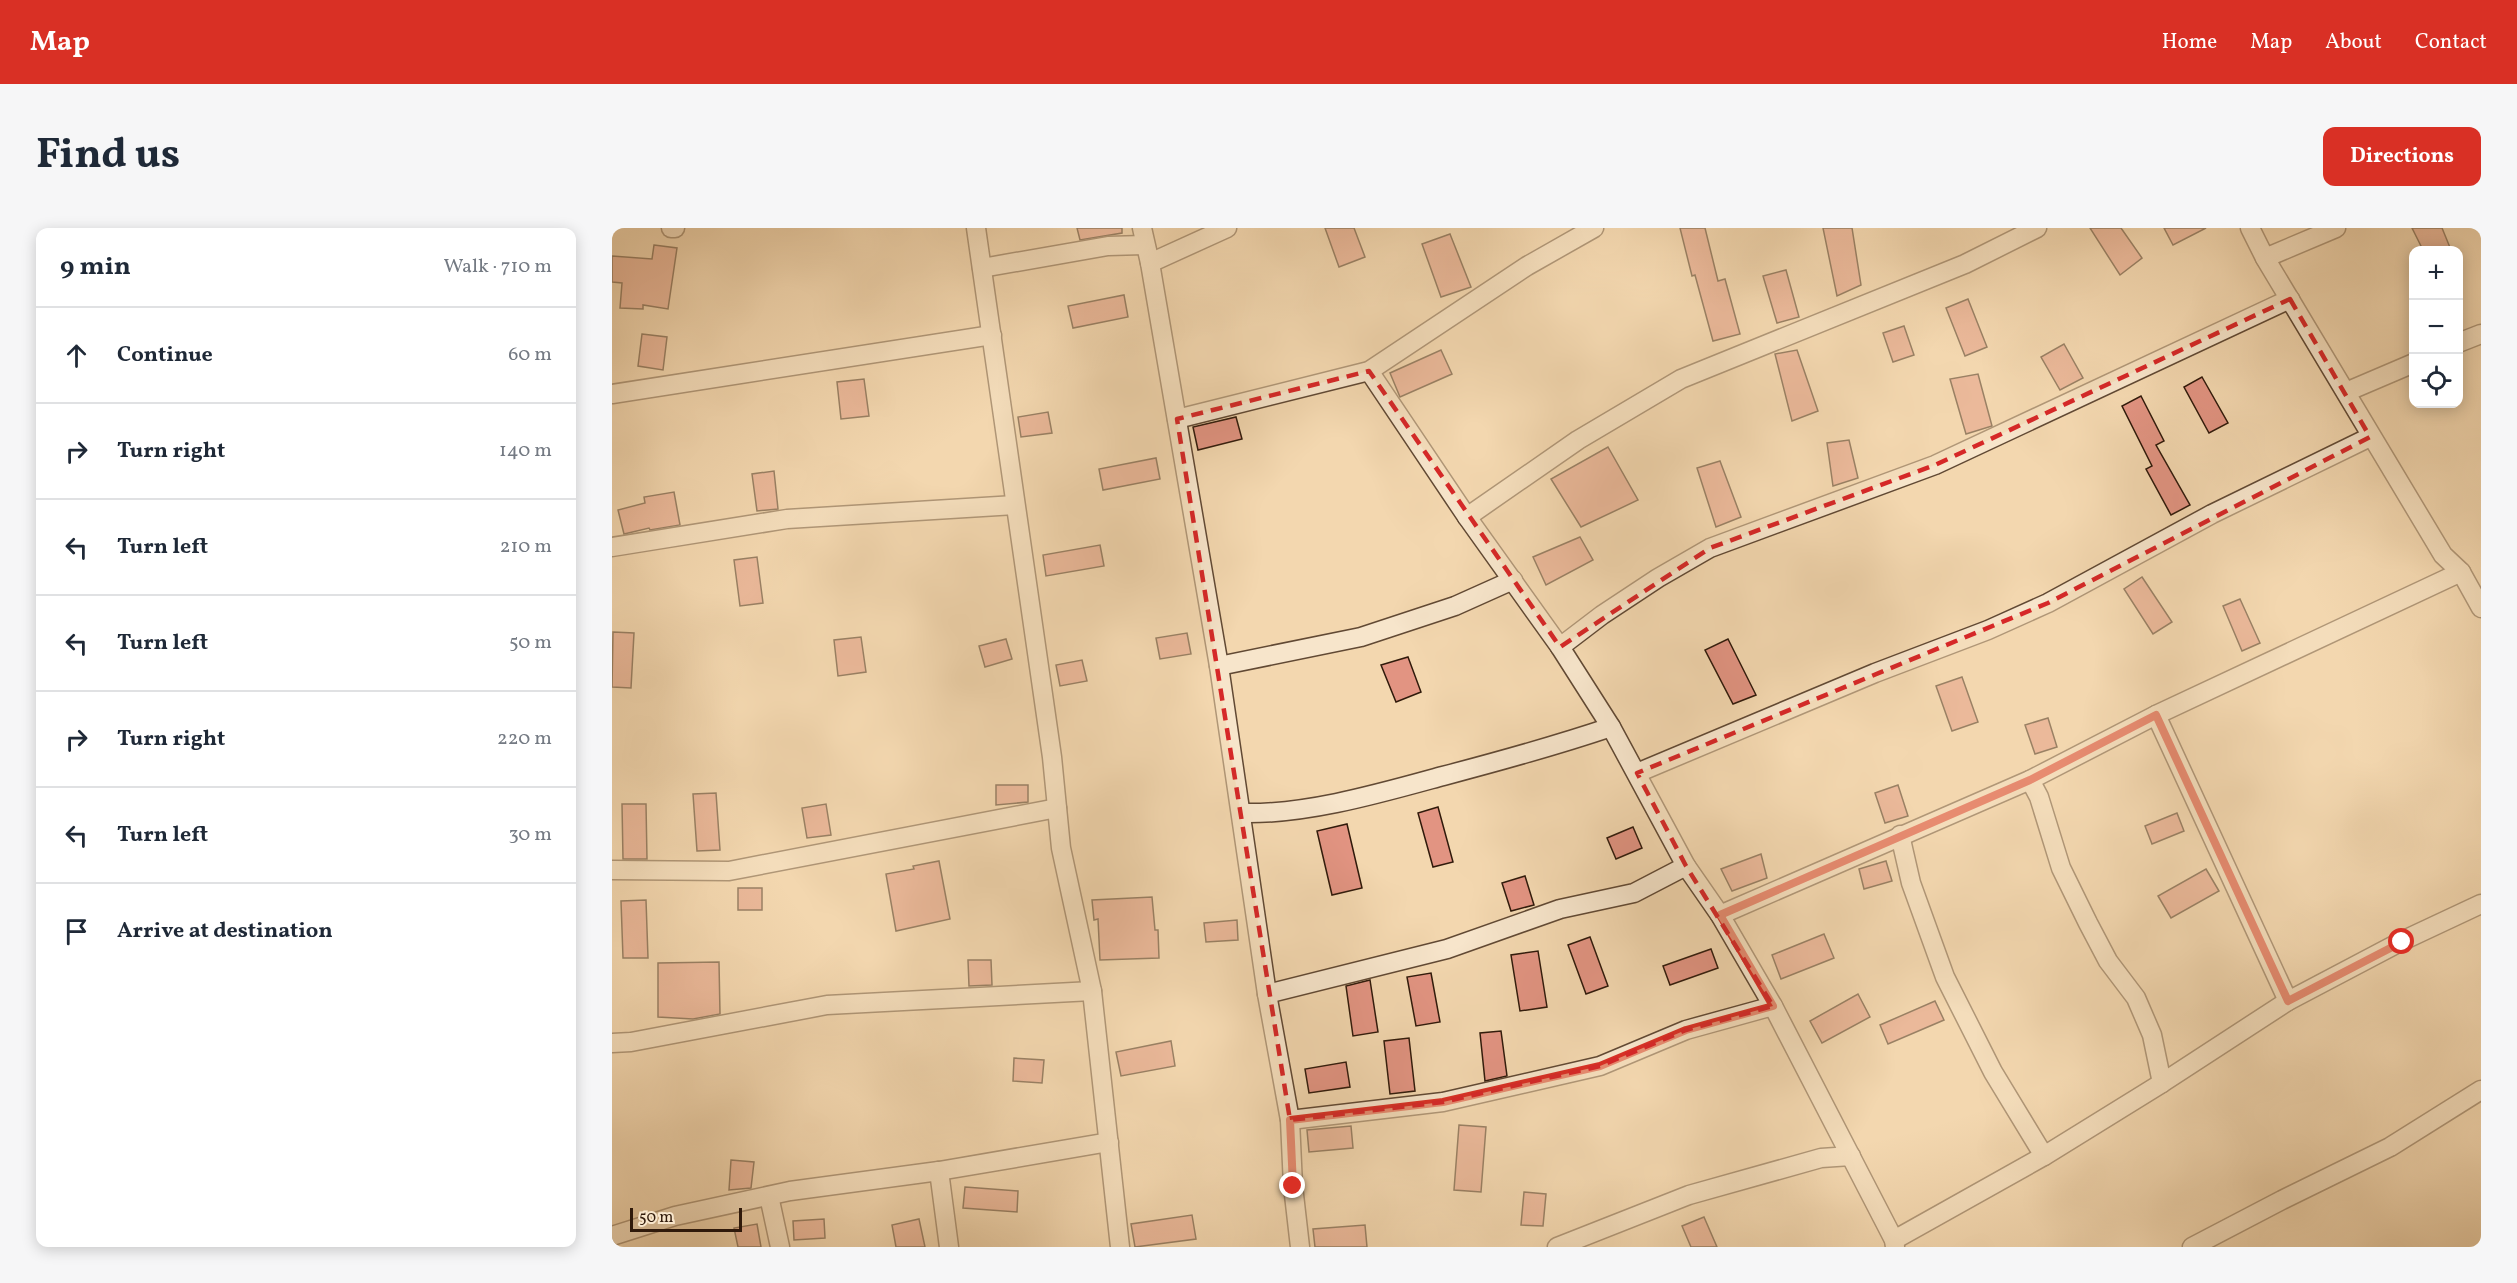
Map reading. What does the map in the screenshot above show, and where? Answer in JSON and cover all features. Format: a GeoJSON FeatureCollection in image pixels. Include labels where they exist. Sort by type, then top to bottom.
{"type":"FeatureCollection","features":[{"type":"Feature","properties":{"kind":"street"},"geometry":{"type":"LineString","coordinates":[[976,228],[1014,479],[1015,505],[1052,757],[1061,848],[1092,991],[1120,1247]]}},
{"type":"Feature","properties":{"kind":"street"},"geometry":{"type":"LineString","coordinates":[[1150,263],[1227,228]]}},
{"type":"Feature","properties":{"kind":"street"},"geometry":{"type":"LineString","coordinates":[[1177,419],[1369,370],[1452,318],[1527,266],[1594,228]]}},
{"type":"Feature","properties":{"kind":"street"},"geometry":{"type":"LineString","coordinates":[[1467,517],[1578,440],[1681,380],[1965,264],[2037,228]]}},
{"type":"Feature","properties":{"kind":"street"},"geometry":{"type":"LineString","coordinates":[[2250,228],[2265,258],[2346,392],[2370,437],[2443,555],[2461,572],[2481,608]]}},
{"type":"Feature","properties":{"kind":"street"},"geometry":{"type":"LineString","coordinates":[[2265,258],[2336,228]]}},
{"type":"Feature","properties":{"kind":"street"},"geometry":{"type":"LineString","coordinates":[[982,268],[1108,246],[1143,236],[1150,263],[1219,666],[1267,994],[1290,1120],[1293,1186],[1300,1247]]}},
{"type":"Feature","properties":{"kind":"street"},"geometry":{"type":"LineString","coordinates":[[1560,646],[1649,584],[1710,548],[1935,465],[2290,299]]}},
{"type":"Feature","properties":{"kind":"street"},"geometry":{"type":"LineString","coordinates":[[2463,341],[2481,334]]}},
{"type":"Feature","properties":{"kind":"street"},"geometry":{"type":"LineString","coordinates":[[612,394],[992,335]]}},
{"type":"Feature","properties":{"kind":"street"},"geometry":{"type":"LineString","coordinates":[[2346,392],[2409,365]]}},
{"type":"Feature","properties":{"kind":"street"},"geometry":{"type":"LineString","coordinates":[[1369,370],[1467,517],[1560,646],[1611,727],[1686,866],[1720,915],[1773,1006],[1894,1243],[2044,1156],[2288,1001],[2481,904]]}},
{"type":"Feature","properties":{"kind":"street"},"geometry":{"type":"LineString","coordinates":[[1637,773],[2028,612],[2212,514],[2370,437]]}},
{"type":"Feature","properties":{"kind":"street"},"geometry":{"type":"LineString","coordinates":[[612,547],[787,519],[1015,505]]}},
{"type":"Feature","properties":{"kind":"street"},"geometry":{"type":"LineString","coordinates":[[1720,915],[2030,780],[2156,715],[2461,572]]}},
{"type":"Feature","properties":{"kind":"street"},"geometry":{"type":"LineString","coordinates":[[1219,666],[1361,637],[1455,606],[1513,580]]}},
{"type":"Feature","properties":{"kind":"street"},"geometry":{"type":"LineString","coordinates":[[2156,715],[2288,1001]]}},
{"type":"Feature","properties":{"kind":"street"},"geometry":{"type":"LineString","coordinates":[[1241,813],[1274,814],[1392,790],[1555,747],[1611,727]]}},
{"type":"Feature","properties":{"kind":"street"},"geometry":{"type":"LineString","coordinates":[[2030,780],[2039,797],[2061,868],[2108,961],[2136,998],[2152,1035],[2162,1083]]}},
{"type":"Feature","properties":{"kind":"street"},"geometry":{"type":"LineString","coordinates":[[612,870],[729,871],[1057,808]]}},
{"type":"Feature","properties":{"kind":"street"},"geometry":{"type":"LineString","coordinates":[[1900,836],[1911,883],[1945,977],[1994,1072],[2044,1156]]}},
{"type":"Feature","properties":{"kind":"street"},"geometry":{"type":"LineString","coordinates":[[1267,994],[1447,950],[1560,909],[1634,893],[1686,866]]}},
{"type":"Feature","properties":{"kind":"street"},"geometry":{"type":"LineString","coordinates":[[612,1043],[631,1042],[827,1005],[1092,991]]}},
{"type":"Feature","properties":{"kind":"street"},"geometry":{"type":"LineString","coordinates":[[1290,1120],[1443,1102],[1600,1066],[1686,1030],[1773,1006]]}},
{"type":"Feature","properties":{"kind":"street"},"geometry":{"type":"LineString","coordinates":[[2192,1247],[2390,1147],[2481,1090]]}},
{"type":"Feature","properties":{"kind":"street"},"geometry":{"type":"LineString","coordinates":[[612,1236],[675,1216],[769,1196],[842,1183],[939,1171],[1109,1142]]}},
{"type":"Feature","properties":{"kind":"street"},"geometry":{"type":"LineString","coordinates":[[1557,1247],[1689,1195],[1821,1158],[1851,1156]]}},
{"type":"Feature","properties":{"kind":"street"},"geometry":{"type":"LineString","coordinates":[[939,1171],[949,1247]]}},
{"type":"Feature","properties":{"kind":"street"},"geometry":{"type":"LineString","coordinates":[[769,1196],[780,1247]]}},
{"type":"Feature","properties":{"kind":"highlighted area"},"geometry":{"type":"Polygon","coordinates":[[[2290,299],[2370,437],[2048,603],[1637,773],[1686,866],[1773,1006],[1686,1030],[1600,1066],[1443,1102],[1290,1120],[1177,419],[1369,371],[1560,647],[1710,548],[1935,465],[2290,299]]]}},
{"type":"Feature","properties":{"kind":"building"},"geometry":{"type":"Polygon","coordinates":[[[1077,228],[1122,228],[1122,233],[1080,240],[1077,228]]]}},
{"type":"Feature","properties":{"kind":"building"},"geometry":{"type":"Polygon","coordinates":[[[1325,228],[1354,228],[1365,257],[1339,267],[1325,228]]]}},
{"type":"Feature","properties":{"kind":"building"},"geometry":{"type":"Polygon","coordinates":[[[1680,228],[1705,228],[1718,281],[1725,279],[1740,334],[1713,341],[1695,275],[1692,276],[1680,228]]]}},
{"type":"Feature","properties":{"kind":"building"},"geometry":{"type":"Polygon","coordinates":[[[1823,228],[1852,228],[1861,285],[1837,296],[1823,228]]]}},
{"type":"Feature","properties":{"kind":"building"},"geometry":{"type":"Polygon","coordinates":[[[2090,228],[2121,228],[2142,258],[2120,275],[2090,228]]]}},
{"type":"Feature","properties":{"kind":"building"},"geometry":{"type":"Polygon","coordinates":[[[2164,228],[2206,228],[2173,245],[2164,228]]]}},
{"type":"Feature","properties":{"kind":"building"},"geometry":{"type":"Polygon","coordinates":[[[2412,228],[2442,228],[2449,246],[2421,246],[2412,228]]]}},
{"type":"Feature","properties":{"kind":"building"},"geometry":{"type":"Polygon","coordinates":[[[1450,234],[1471,287],[1441,297],[1422,244],[1450,234]]]}},
{"type":"Feature","properties":{"kind":"building"},"geometry":{"type":"Polygon","coordinates":[[[654,245],[677,248],[668,309],[643,305],[643,309],[620,308],[622,283],[612,282],[612,256],[652,259],[654,245]]]}},
{"type":"Feature","properties":{"kind":"building"},"geometry":{"type":"Polygon","coordinates":[[[1786,270],[1799,317],[1777,323],[1763,276],[1786,270]]]}},
{"type":"Feature","properties":{"kind":"building"},"geometry":{"type":"Polygon","coordinates":[[[1124,295],[1128,317],[1073,328],[1068,306],[1124,295]]]}},
{"type":"Feature","properties":{"kind":"building"},"geometry":{"type":"Polygon","coordinates":[[[1968,299],[1987,347],[1965,356],[1946,308],[1968,299]]]}},
{"type":"Feature","properties":{"kind":"building"},"geometry":{"type":"Polygon","coordinates":[[[1904,326],[1914,355],[1893,362],[1883,333],[1904,326]]]}},
{"type":"Feature","properties":{"kind":"building"},"geometry":{"type":"Polygon","coordinates":[[[642,334],[667,337],[663,370],[638,366],[642,334]]]}},
{"type":"Feature","properties":{"kind":"building"},"geometry":{"type":"Polygon","coordinates":[[[2064,344],[2083,378],[2060,390],[2041,357],[2064,344]]]}},
{"type":"Feature","properties":{"kind":"building"},"geometry":{"type":"Polygon","coordinates":[[[1441,350],[1452,374],[1400,397],[1390,373],[1441,350]]]}},
{"type":"Feature","properties":{"kind":"building"},"geometry":{"type":"Polygon","coordinates":[[[1797,350],[1818,411],[1792,421],[1775,354],[1797,350]]]}},
{"type":"Feature","properties":{"kind":"building"},"geometry":{"type":"Polygon","coordinates":[[[1978,374],[1992,426],[1966,434],[1950,379],[1978,374]]]}},
{"type":"Feature","properties":{"kind":"building"},"geometry":{"type":"Polygon","coordinates":[[[2202,377],[2228,423],[2209,433],[2184,387],[2202,377]]]}},
{"type":"Feature","properties":{"kind":"building"},"geometry":{"type":"Polygon","coordinates":[[[864,379],[869,416],[841,419],[837,382],[864,379]]]}},
{"type":"Feature","properties":{"kind":"building"},"geometry":{"type":"Polygon","coordinates":[[[2141,396],[2164,441],[2156,445],[2190,505],[2171,515],[2146,469],[2152,466],[2122,406],[2141,396]]]}},
{"type":"Feature","properties":{"kind":"building"},"geometry":{"type":"Polygon","coordinates":[[[1048,412],[1052,433],[1021,437],[1018,417],[1048,412]]]}},
{"type":"Feature","properties":{"kind":"building"},"geometry":{"type":"Polygon","coordinates":[[[1236,417],[1242,439],[1198,450],[1193,427],[1236,417]]]}},
{"type":"Feature","properties":{"kind":"building"},"geometry":{"type":"Polygon","coordinates":[[[1849,440],[1858,478],[1833,486],[1827,443],[1849,440]]]}},
{"type":"Feature","properties":{"kind":"building"},"geometry":{"type":"Polygon","coordinates":[[[1608,447],[1638,500],[1581,527],[1551,479],[1608,447]]]}},
{"type":"Feature","properties":{"kind":"building"},"geometry":{"type":"Polygon","coordinates":[[[1156,458],[1160,479],[1103,490],[1099,469],[1156,458]]]}},
{"type":"Feature","properties":{"kind":"building"},"geometry":{"type":"Polygon","coordinates":[[[1720,461],[1741,517],[1716,527],[1697,468],[1720,461]]]}},
{"type":"Feature","properties":{"kind":"building"},"geometry":{"type":"Polygon","coordinates":[[[774,471],[778,509],[757,511],[752,474],[774,471]]]}},
{"type":"Feature","properties":{"kind":"building"},"geometry":{"type":"Polygon","coordinates":[[[674,492],[680,525],[650,530],[649,528],[624,534],[618,510],[645,503],[644,497],[674,492]]]}},
{"type":"Feature","properties":{"kind":"building"},"geometry":{"type":"Polygon","coordinates":[[[1580,537],[1593,560],[1546,585],[1533,557],[1580,537]]]}},
{"type":"Feature","properties":{"kind":"building"},"geometry":{"type":"Polygon","coordinates":[[[1100,545],[1104,566],[1046,576],[1043,555],[1100,545]]]}},
{"type":"Feature","properties":{"kind":"building"},"geometry":{"type":"Polygon","coordinates":[[[757,557],[763,603],[740,606],[734,560],[757,557]]]}},
{"type":"Feature","properties":{"kind":"building"},"geometry":{"type":"Polygon","coordinates":[[[2142,577],[2172,622],[2153,634],[2124,589],[2142,577]]]}},
{"type":"Feature","properties":{"kind":"building"},"geometry":{"type":"Polygon","coordinates":[[[2240,599],[2260,643],[2242,651],[2223,606],[2240,599]]]}},
{"type":"Feature","properties":{"kind":"building"},"geometry":{"type":"Polygon","coordinates":[[[613,632],[634,633],[631,688],[612,687],[613,632]]]}},
{"type":"Feature","properties":{"kind":"building"},"geometry":{"type":"Polygon","coordinates":[[[1187,633],[1191,654],[1160,659],[1156,638],[1187,633]]]}},
{"type":"Feature","properties":{"kind":"building"},"geometry":{"type":"Polygon","coordinates":[[[861,637],[866,672],[838,676],[834,640],[861,637]]]}},
{"type":"Feature","properties":{"kind":"building"},"geometry":{"type":"Polygon","coordinates":[[[1006,639],[1012,659],[985,667],[979,646],[1006,639]]]}},
{"type":"Feature","properties":{"kind":"building"},"geometry":{"type":"Polygon","coordinates":[[[1728,639],[1756,695],[1733,704],[1705,650],[1728,639]]]}},
{"type":"Feature","properties":{"kind":"building"},"geometry":{"type":"Polygon","coordinates":[[[1408,657],[1421,692],[1396,702],[1381,665],[1408,657]]]}},
{"type":"Feature","properties":{"kind":"building"},"geometry":{"type":"Polygon","coordinates":[[[1082,660],[1087,681],[1060,686],[1056,665],[1082,660]]]}},
{"type":"Feature","properties":{"kind":"building"},"geometry":{"type":"Polygon","coordinates":[[[1962,677],[1978,722],[1952,731],[1936,686],[1962,677]]]}},
{"type":"Feature","properties":{"kind":"building"},"geometry":{"type":"Polygon","coordinates":[[[2048,718],[2057,747],[2035,754],[2025,725],[2048,718]]]}},
{"type":"Feature","properties":{"kind":"building"},"geometry":{"type":"Polygon","coordinates":[[[996,785],[1028,785],[1028,802],[996,805],[996,785]]]}},
{"type":"Feature","properties":{"kind":"building"},"geometry":{"type":"Polygon","coordinates":[[[1898,785],[1908,816],[1885,823],[1875,793],[1898,785]]]}},
{"type":"Feature","properties":{"kind":"building"},"geometry":{"type":"Polygon","coordinates":[[[716,793],[720,850],[697,851],[693,794],[716,793]]]}},
{"type":"Feature","properties":{"kind":"building"},"geometry":{"type":"Polygon","coordinates":[[[622,804],[646,804],[647,859],[623,859],[622,804]]]}},
{"type":"Feature","properties":{"kind":"building"},"geometry":{"type":"Polygon","coordinates":[[[826,804],[831,835],[807,838],[802,808],[826,804]]]}},
{"type":"Feature","properties":{"kind":"building"},"geometry":{"type":"Polygon","coordinates":[[[1438,807],[1453,862],[1433,867],[1418,813],[1438,807]]]}},
{"type":"Feature","properties":{"kind":"building"},"geometry":{"type":"Polygon","coordinates":[[[2177,813],[2184,831],[2152,844],[2145,826],[2177,813]]]}},
{"type":"Feature","properties":{"kind":"building"},"geometry":{"type":"Polygon","coordinates":[[[1347,824],[1362,888],[1332,895],[1317,831],[1347,824]]]}},
{"type":"Feature","properties":{"kind":"building"},"geometry":{"type":"Polygon","coordinates":[[[1633,827],[1642,848],[1616,859],[1607,838],[1633,827]]]}},
{"type":"Feature","properties":{"kind":"building"},"geometry":{"type":"Polygon","coordinates":[[[1761,854],[1767,878],[1732,891],[1721,869],[1761,854]]]}},
{"type":"Feature","properties":{"kind":"building"},"geometry":{"type":"Polygon","coordinates":[[[939,861],[950,919],[896,931],[886,874],[914,869],[913,866],[939,861]]]}},
{"type":"Feature","properties":{"kind":"building"},"geometry":{"type":"Polygon","coordinates":[[[1886,861],[1892,881],[1864,889],[1859,869],[1886,861]]]}},
{"type":"Feature","properties":{"kind":"building"},"geometry":{"type":"Polygon","coordinates":[[[2206,869],[2219,891],[2171,918],[2158,896],[2206,869]]]}},
{"type":"Feature","properties":{"kind":"building"},"geometry":{"type":"Polygon","coordinates":[[[1525,876],[1534,905],[1511,911],[1502,883],[1525,876]]]}},
{"type":"Feature","properties":{"kind":"building"},"geometry":{"type":"Polygon","coordinates":[[[738,888],[762,888],[762,910],[738,910],[738,888]]]}},
{"type":"Feature","properties":{"kind":"building"},"geometry":{"type":"Polygon","coordinates":[[[1152,897],[1155,930],[1158,930],[1159,958],[1100,960],[1098,919],[1094,920],[1092,900],[1152,897]]]}},
{"type":"Feature","properties":{"kind":"building"},"geometry":{"type":"Polygon","coordinates":[[[646,900],[648,958],[623,958],[621,901],[646,900]]]}},
{"type":"Feature","properties":{"kind":"building"},"geometry":{"type":"Polygon","coordinates":[[[1237,920],[1238,940],[1206,942],[1204,923],[1237,920]]]}},
{"type":"Feature","properties":{"kind":"building"},"geometry":{"type":"Polygon","coordinates":[[[1824,934],[1834,958],[1781,979],[1772,955],[1824,934]]]}},
{"type":"Feature","properties":{"kind":"building"},"geometry":{"type":"Polygon","coordinates":[[[1590,937],[1608,986],[1586,994],[1568,945],[1590,937]]]}},
{"type":"Feature","properties":{"kind":"building"},"geometry":{"type":"Polygon","coordinates":[[[1711,949],[1718,968],[1670,985],[1663,966],[1711,949]]]}},
{"type":"Feature","properties":{"kind":"building"},"geometry":{"type":"Polygon","coordinates":[[[1538,951],[1547,1007],[1520,1011],[1511,955],[1538,951]]]}},
{"type":"Feature","properties":{"kind":"building"},"geometry":{"type":"Polygon","coordinates":[[[968,960],[991,960],[992,985],[969,986],[968,960]]]}},
{"type":"Feature","properties":{"kind":"building"},"geometry":{"type":"Polygon","coordinates":[[[719,962],[720,1014],[693,1019],[658,1017],[658,963],[719,962]]]}},
{"type":"Feature","properties":{"kind":"building"},"geometry":{"type":"Polygon","coordinates":[[[1431,973],[1440,1022],[1416,1026],[1407,977],[1431,973]]]}},
{"type":"Feature","properties":{"kind":"building"},"geometry":{"type":"Polygon","coordinates":[[[1370,980],[1378,1032],[1353,1036],[1346,986],[1370,980]]]}},
{"type":"Feature","properties":{"kind":"building"},"geometry":{"type":"Polygon","coordinates":[[[1858,994],[1870,1017],[1822,1043],[1810,1021],[1858,994]]]}},
{"type":"Feature","properties":{"kind":"building"},"geometry":{"type":"Polygon","coordinates":[[[1935,1001],[1944,1020],[1888,1044],[1880,1025],[1935,1001]]]}},
{"type":"Feature","properties":{"kind":"building"},"geometry":{"type":"Polygon","coordinates":[[[1501,1031],[1507,1076],[1485,1081],[1480,1033],[1501,1031]]]}},
{"type":"Feature","properties":{"kind":"building"},"geometry":{"type":"Polygon","coordinates":[[[1409,1038],[1415,1091],[1390,1094],[1384,1041],[1409,1038]]]}},
{"type":"Feature","properties":{"kind":"building"},"geometry":{"type":"Polygon","coordinates":[[[1171,1041],[1175,1066],[1121,1076],[1116,1052],[1171,1041]]]}},
{"type":"Feature","properties":{"kind":"building"},"geometry":{"type":"Polygon","coordinates":[[[1014,1058],[1044,1060],[1042,1083],[1013,1081],[1014,1058]]]}},
{"type":"Feature","properties":{"kind":"building"},"geometry":{"type":"Polygon","coordinates":[[[1346,1062],[1350,1087],[1309,1093],[1305,1069],[1346,1062]]]}},
{"type":"Feature","properties":{"kind":"building"},"geometry":{"type":"Polygon","coordinates":[[[1459,1125],[1486,1127],[1481,1192],[1454,1190],[1459,1125]]]}},
{"type":"Feature","properties":{"kind":"building"},"geometry":{"type":"Polygon","coordinates":[[[1351,1126],[1353,1148],[1309,1152],[1307,1130],[1351,1126]]]}},
{"type":"Feature","properties":{"kind":"building"},"geometry":{"type":"Polygon","coordinates":[[[731,1160],[754,1162],[751,1188],[729,1190],[731,1160]]]}},
{"type":"Feature","properties":{"kind":"building"},"geometry":{"type":"Polygon","coordinates":[[[965,1187],[1018,1191],[1017,1212],[963,1208],[965,1187]]]}},
{"type":"Feature","properties":{"kind":"building"},"geometry":{"type":"Polygon","coordinates":[[[1524,1192],[1546,1194],[1543,1226],[1521,1225],[1524,1192]]]}},
{"type":"Feature","properties":{"kind":"building"},"geometry":{"type":"Polygon","coordinates":[[[1192,1215],[1196,1239],[1135,1247],[1131,1224],[1192,1215]]]}},
{"type":"Feature","properties":{"kind":"building"},"geometry":{"type":"Polygon","coordinates":[[[1704,1217],[1717,1247],[1691,1247],[1682,1226],[1704,1217]]]}},
{"type":"Feature","properties":{"kind":"building"},"geometry":{"type":"Polygon","coordinates":[[[824,1219],[825,1238],[794,1240],[793,1221],[824,1219]]]}},
{"type":"Feature","properties":{"kind":"building"},"geometry":{"type":"Polygon","coordinates":[[[919,1219],[925,1247],[896,1247],[892,1225],[919,1219]]]}},
{"type":"Feature","properties":{"kind":"building"},"geometry":{"type":"Polygon","coordinates":[[[757,1224],[761,1247],[738,1247],[734,1228],[757,1224]]]}},
{"type":"Feature","properties":{"kind":"building"},"geometry":{"type":"Polygon","coordinates":[[[1365,1225],[1367,1247],[1315,1247],[1313,1229],[1365,1225]]]}},
{"type":"Feature","properties":{"kind":"route"},"geometry":{"type":"LineString","coordinates":[[1293,1186],[1290,1120],[1443,1102],[1600,1066],[1686,1030],[1773,1006],[1720,915],[2030,780],[2156,715],[2288,1001],[2402,942]]}}]}
